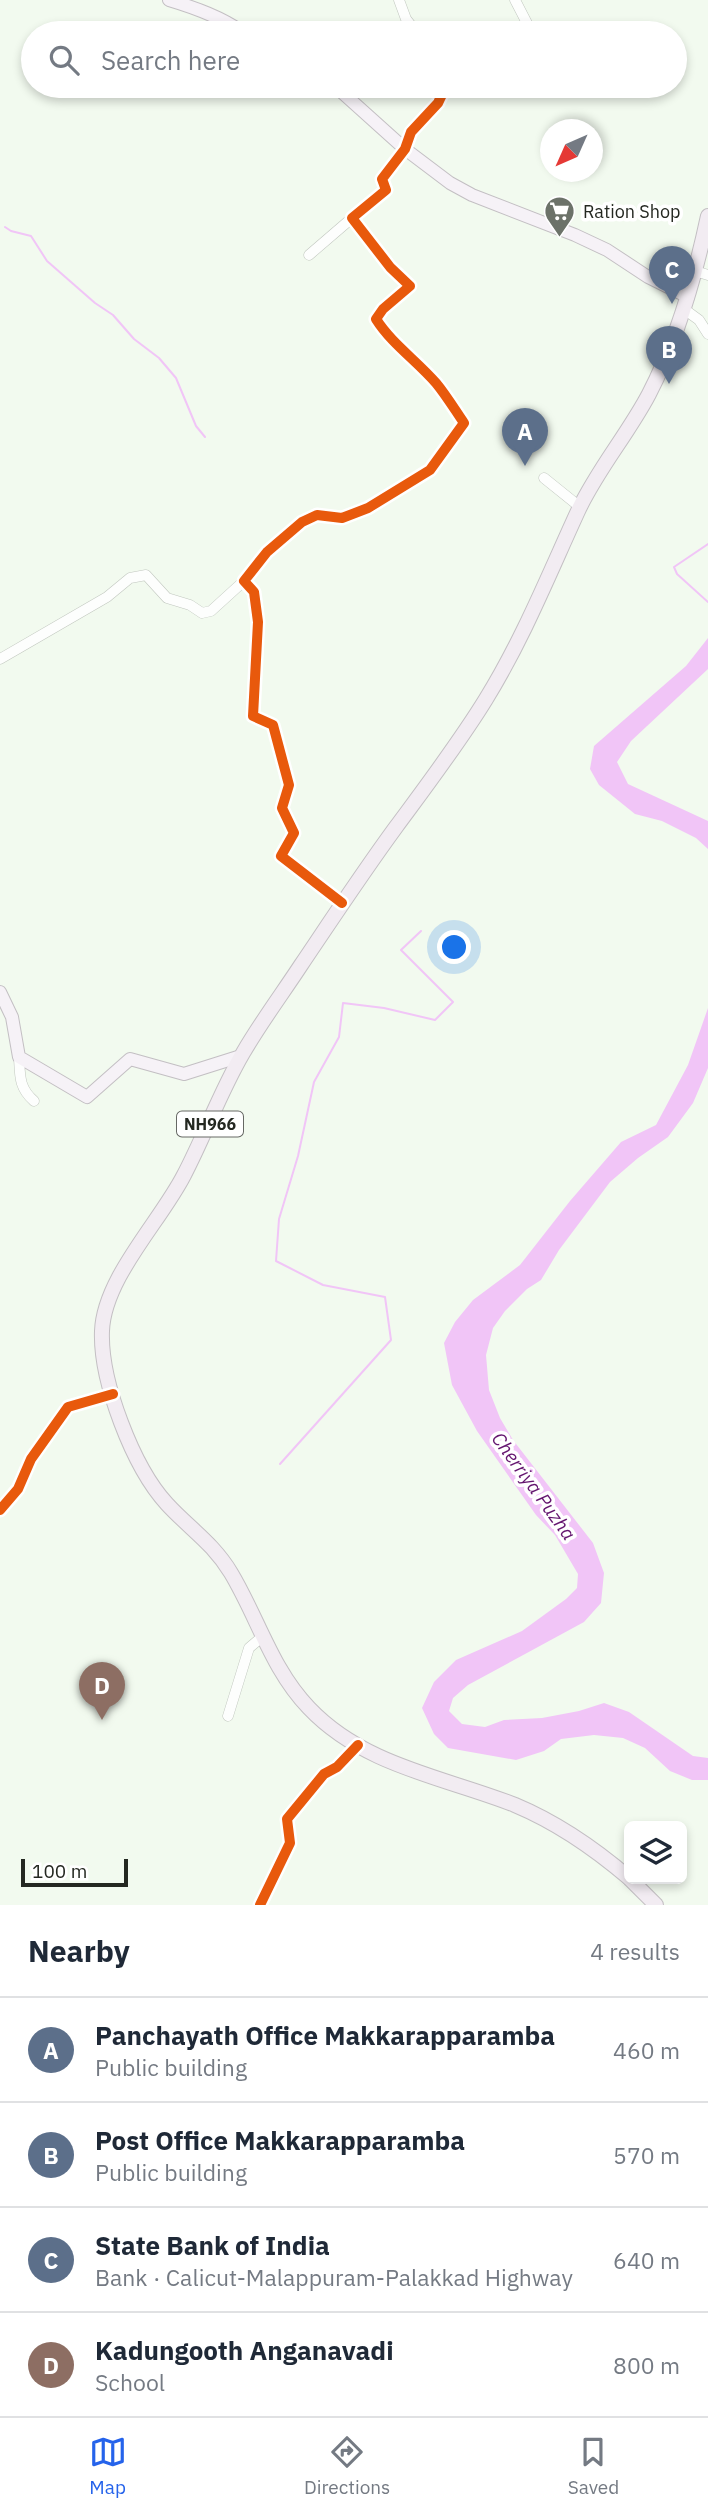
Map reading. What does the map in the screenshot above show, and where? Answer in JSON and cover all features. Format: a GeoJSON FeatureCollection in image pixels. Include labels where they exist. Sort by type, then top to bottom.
{"type":"FeatureCollection","features":[{"type":"Feature","properties":{"kind":"highway","name":"NH966"},"geometry":{"type":"LineString","coordinates":[[624,1873],[575,1836],[539,1815],[396,1766],[340,1737],[306,1706],[277,1665],[233,1576],[215,1548],[170,1508],[154,1488],[118,1416],[104,1360],[102,1334],[103,1318],[127,1262],[171,1200],[198,1150],[241,1056],[342,903],[485,700],[524,632],[580,507],[649,394],[686,303],[702,273],[708,216]]}},
{"type":"Feature","properties":{"kind":"highway","name":"NH966"},"geometry":{"type":"LineString","coordinates":[[636,1884],[656,1905]]}},
{"type":"Feature","properties":{"kind":"main road"},"geometry":{"type":"LineString","coordinates":[[169,0],[227,21]]}},
{"type":"Feature","properties":{"kind":"main road"},"geometry":{"type":"LineString","coordinates":[[348,98],[434,173],[472,195],[607,250],[686,303]]}},
{"type":"Feature","properties":{"kind":"main road"},"geometry":{"type":"LineString","coordinates":[[0,992],[12,1017],[19,1057],[86,1097],[130,1059],[184,1074],[241,1056]]}},
{"type":"Feature","properties":{"kind":"street"},"geometry":{"type":"LineString","coordinates":[[399,0],[408,21]]}},
{"type":"Feature","properties":{"kind":"street"},"geometry":{"type":"LineString","coordinates":[[515,0],[526,21]]}},
{"type":"Feature","properties":{"kind":"street"},"geometry":{"type":"LineString","coordinates":[[309,255],[383,195],[386,190],[382,179],[405,149],[411,132],[440,98]]}},
{"type":"Feature","properties":{"kind":"street"},"geometry":{"type":"LineString","coordinates":[[0,659],[107,597],[130,578],[146,575],[167,598],[190,605],[202,613],[211,611],[244,581],[267,552],[302,522],[317,515],[342,518],[368,508],[430,470],[464,423],[437,384],[392,336],[385,333],[376,319],[383,309],[410,286],[390,267],[352,218]]}},
{"type":"Feature","properties":{"kind":"street"},"geometry":{"type":"LineString","coordinates":[[686,303],[708,334]]}},
{"type":"Feature","properties":{"kind":"street"},"geometry":{"type":"LineString","coordinates":[[544,478],[580,507]]}},
{"type":"Feature","properties":{"kind":"street"},"geometry":{"type":"LineString","coordinates":[[244,581],[254,592],[258,622],[253,716],[273,725],[289,785],[282,808],[294,833],[281,856],[342,903]]}},
{"type":"Feature","properties":{"kind":"street"},"geometry":{"type":"LineString","coordinates":[[19,1057],[20,1084],[34,1101]]}},
{"type":"Feature","properties":{"kind":"street"},"geometry":{"type":"LineString","coordinates":[[0,1510],[18,1489],[31,1459],[68,1406],[113,1394]]}},
{"type":"Feature","properties":{"kind":"street"},"geometry":{"type":"LineString","coordinates":[[228,1716],[249,1648],[263,1636]]}},
{"type":"Feature","properties":{"kind":"street"},"geometry":{"type":"LineString","coordinates":[[260,1905],[290,1843],[288,1819],[324,1774],[337,1767],[358,1745]]}},
{"type":"Feature","properties":{"kind":"water"},"geometry":{"type":"Polygon","coordinates":[[[708,638],[708,669],[631,741],[617,762],[628,784],[708,821],[708,849],[696,838],[662,821],[635,814],[599,785],[590,769],[594,746],[686,666],[708,638]]]}},
{"type":"Feature","properties":{"kind":"water","name":"Cherriya Puzha"},"geometry":{"type":"Polygon","coordinates":[[[708,1008],[708,1068],[693,1103],[668,1137],[610,1182],[559,1250],[541,1280],[527,1289],[505,1311],[493,1328],[486,1355],[489,1390],[500,1418],[513,1440],[593,1543],[604,1573],[601,1603],[584,1622],[468,1685],[453,1698],[449,1711],[462,1724],[485,1727],[504,1720],[542,1718],[604,1703],[629,1712],[693,1756],[708,1758],[708,1780],[692,1780],[670,1771],[645,1748],[623,1738],[594,1735],[561,1739],[544,1751],[516,1760],[448,1748],[434,1734],[422,1708],[434,1682],[456,1660],[522,1631],[566,1599],[577,1588],[578,1574],[555,1535],[536,1515],[477,1431],[452,1385],[444,1343],[455,1322],[473,1300],[520,1265],[621,1142],[656,1125],[688,1065],[708,1008]]]}},
{"type":"Feature","properties":{"kind":"waterway"},"geometry":{"type":"LineString","coordinates":[[5,227],[31,236],[47,261],[95,303],[113,315],[134,339],[159,358],[176,378],[196,426],[205,437]]}},
{"type":"Feature","properties":{"kind":"waterway"},"geometry":{"type":"LineString","coordinates":[[708,544],[674,567],[677,574],[708,602]]}},
{"type":"Feature","properties":{"kind":"waterway"},"geometry":{"type":"LineString","coordinates":[[280,1464],[391,1340],[385,1297],[323,1285],[276,1261],[279,1219],[298,1156],[314,1082],[339,1037],[343,1003],[384,1008],[435,1020],[453,1002],[401,950],[421,931]]}},
{"type":"Feature","properties":{"kind":"cycle path"},"geometry":{"type":"LineString","coordinates":[[342,903],[281,856],[294,833],[282,808],[289,785],[273,725],[253,716],[258,622],[254,592],[244,581],[267,552],[302,522],[317,515],[342,518],[368,508],[430,470],[464,423],[436,383],[389,336],[376,319],[383,309],[410,286],[390,267],[352,218],[386,190],[382,179],[405,149],[411,132],[440,98]]}},
{"type":"Feature","properties":{"kind":"cycle path"},"geometry":{"type":"LineString","coordinates":[[0,1510],[18,1489],[31,1459],[68,1407],[113,1394]]}},
{"type":"Feature","properties":{"kind":"cycle path"},"geometry":{"type":"LineString","coordinates":[[260,1905],[290,1843],[287,1819],[324,1774],[337,1767],[358,1745]]}},
{"type":"Feature","properties":{"kind":"place","name":"Ration Shop"},"geometry":{"type":"Point","coordinates":[560,238]}},
{"type":"Feature","properties":{"kind":"place","name":"State Bank of India"},"geometry":{"type":"Point","coordinates":[672,304]}},
{"type":"Feature","properties":{"kind":"place","name":"Post Office Makkarapparamba"},"geometry":{"type":"Point","coordinates":[669,384]}},
{"type":"Feature","properties":{"kind":"place","name":"Panchayath Office Makkarapparamba"},"geometry":{"type":"Point","coordinates":[525,466]}},
{"type":"Feature","properties":{"kind":"place","name":"Kadungooth Anganavadi"},"geometry":{"type":"Point","coordinates":[102,1720]}}]}
